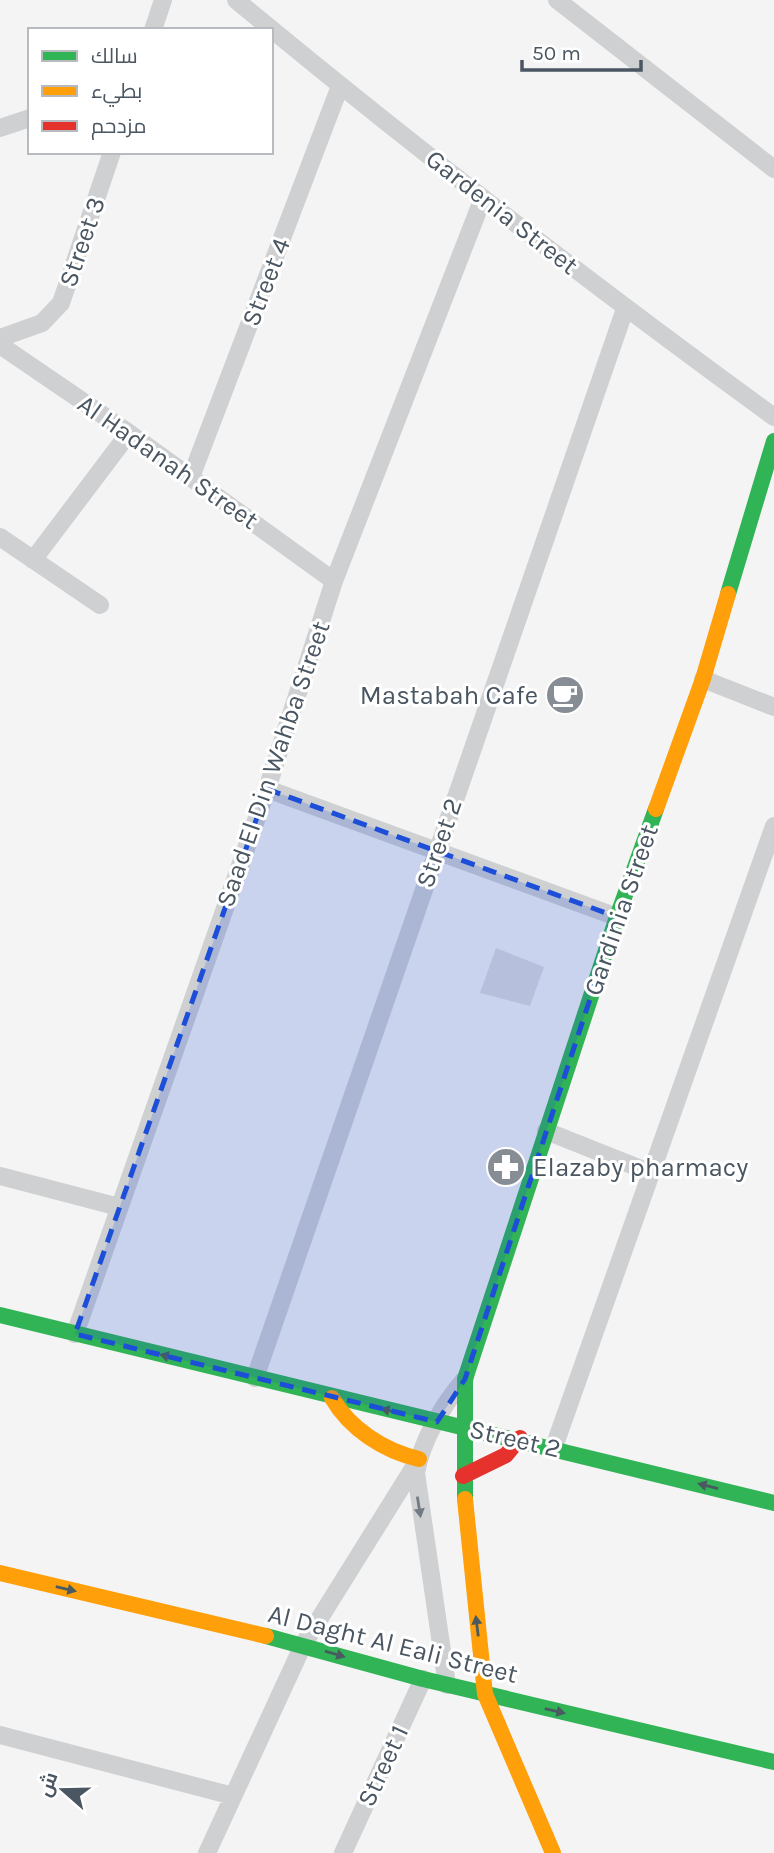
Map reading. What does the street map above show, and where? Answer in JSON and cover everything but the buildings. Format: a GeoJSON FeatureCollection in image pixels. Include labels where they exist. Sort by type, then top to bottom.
{"type":"FeatureCollection","features":[{"type":"Feature","properties":{"kind":"street"},"geometry":{"type":"LineString","coordinates":[[154,28],[163,0]]}},
{"type":"Feature","properties":{"kind":"street","name":"Gardenia Street"},"geometry":{"type":"LineString","coordinates":[[236,0],[270,28]]}},
{"type":"Feature","properties":{"kind":"street"},"geometry":{"type":"LineString","coordinates":[[557,0],[774,169]]}},
{"type":"Feature","properties":{"kind":"street","name":"Gardenia Street"},"geometry":{"type":"LineString","coordinates":[[273,31],[625,309],[774,417]]}},
{"type":"Feature","properties":{"kind":"street","name":"Street 4"},"geometry":{"type":"LineString","coordinates":[[191,477],[340,86]]}},
{"type":"Feature","properties":{"kind":"street"},"geometry":{"type":"LineString","coordinates":[[0,128],[28,119]]}},
{"type":"Feature","properties":{"kind":"street","name":"Street 3"},"geometry":{"type":"LineString","coordinates":[[0,338],[42,323],[61,303],[111,154]]}},
{"type":"Feature","properties":{"kind":"street","name":"Saad El Din Wahba Street"},"geometry":{"type":"LineString","coordinates":[[75,1334],[267,789],[334,581],[484,198]]}},
{"type":"Feature","properties":{"kind":"street","name":"Street 2"},"geometry":{"type":"LineString","coordinates":[[255,1378],[625,309]]}},
{"type":"Feature","properties":{"kind":"street","name":"Al Hadanah Street"},"geometry":{"type":"LineString","coordinates":[[0,345],[129,433],[334,581]]}},
{"type":"Feature","properties":{"kind":"street"},"geometry":{"type":"LineString","coordinates":[[33,560],[129,433]]}},
{"type":"Feature","properties":{"kind":"street","name":"Gardinia Street"},"geometry":{"type":"LineString","coordinates":[[447,1685],[416,1491],[419,1459],[437,1422],[465,1379],[617,917],[703,678],[774,441]]}},
{"type":"Feature","properties":{"kind":"street"},"geometry":{"type":"LineString","coordinates":[[0,537],[100,605]]}},
{"type":"Feature","properties":{"kind":"street"},"geometry":{"type":"LineString","coordinates":[[703,678],[774,707]]}},
{"type":"Feature","properties":{"kind":"street"},"geometry":{"type":"LineString","coordinates":[[267,789],[617,917]]}},
{"type":"Feature","properties":{"kind":"street"},"geometry":{"type":"LineString","coordinates":[[554,1447],[649,1172],[774,826]]}},
{"type":"Feature","properties":{"kind":"street"},"geometry":{"type":"LineString","coordinates":[[546,1131],[649,1172]]}},
{"type":"Feature","properties":{"kind":"street"},"geometry":{"type":"LineString","coordinates":[[0,1176],[119,1207]]}},
{"type":"Feature","properties":{"kind":"street","name":"Street 2"},"geometry":{"type":"LineString","coordinates":[[0,1315],[332,1398],[520,1438],[774,1503]]}},
{"type":"Feature","properties":{"kind":"street","name":"Gardinia Street"},"geometry":{"type":"LineString","coordinates":[[465,1379],[463,1476],[469,1563],[485,1694],[553,1853]]}},
{"type":"Feature","properties":{"kind":"street"},"geometry":{"type":"LineString","coordinates":[[207,1853],[303,1645],[419,1459],[392,1451],[344,1416],[332,1398]]}},
{"type":"Feature","properties":{"kind":"street"},"geometry":{"type":"LineString","coordinates":[[463,1476],[506,1455],[520,1438]]}},
{"type":"Feature","properties":{"kind":"street","name":"Al Daght Al Eali Street"},"geometry":{"type":"LineString","coordinates":[[0,1573],[303,1645],[447,1685],[774,1762]]}},
{"type":"Feature","properties":{"kind":"street","name":"Street 1"},"geometry":{"type":"LineString","coordinates":[[343,1853],[423,1679]]}},
{"type":"Feature","properties":{"kind":"street"},"geometry":{"type":"LineString","coordinates":[[0,1735],[233,1796]]}},
{"type":"Feature","properties":{"kind":"highlighted area"},"geometry":{"type":"Polygon","coordinates":[[[267,789],[617,917],[465,1379],[437,1422],[75,1334],[267,789]]]}},
{"type":"Feature","properties":{"kind":"traffic: fast"},"geometry":{"type":"LineString","coordinates":[[728,594],[774,441]]}},
{"type":"Feature","properties":{"kind":"traffic: fast"},"geometry":{"type":"LineString","coordinates":[[465,1499],[465,1379],[617,917],[656,809]]}},
{"type":"Feature","properties":{"kind":"traffic: fast"},"geometry":{"type":"LineString","coordinates":[[0,1315],[774,1503]]}},
{"type":"Feature","properties":{"kind":"traffic: fast"},"geometry":{"type":"LineString","coordinates":[[266,1636],[423,1679],[774,1762]]}},
{"type":"Feature","properties":{"kind":"traffic: slow"},"geometry":{"type":"LineString","coordinates":[[656,809],[703,679],[728,594]]}},
{"type":"Feature","properties":{"kind":"traffic: slow"},"geometry":{"type":"LineString","coordinates":[[332,1398],[348,1419],[369,1437],[393,1450],[419,1459]]}},
{"type":"Feature","properties":{"kind":"traffic: slow"},"geometry":{"type":"LineString","coordinates":[[465,1499],[485,1694],[553,1853]]}},
{"type":"Feature","properties":{"kind":"traffic: slow"},"geometry":{"type":"LineString","coordinates":[[0,1573],[266,1636]]}},
{"type":"Feature","properties":{"kind":"traffic: jam"},"geometry":{"type":"LineString","coordinates":[[463,1476],[506,1455],[520,1438]]}},
{"type":"Feature","properties":{"kind":"place","name":"Mastabah Cafe"},"geometry":{"type":"Point","coordinates":[565,695]}},
{"type":"Feature","properties":{"kind":"place","name":"Elazaby pharmacy"},"geometry":{"type":"Point","coordinates":[506,1167]}}]}
